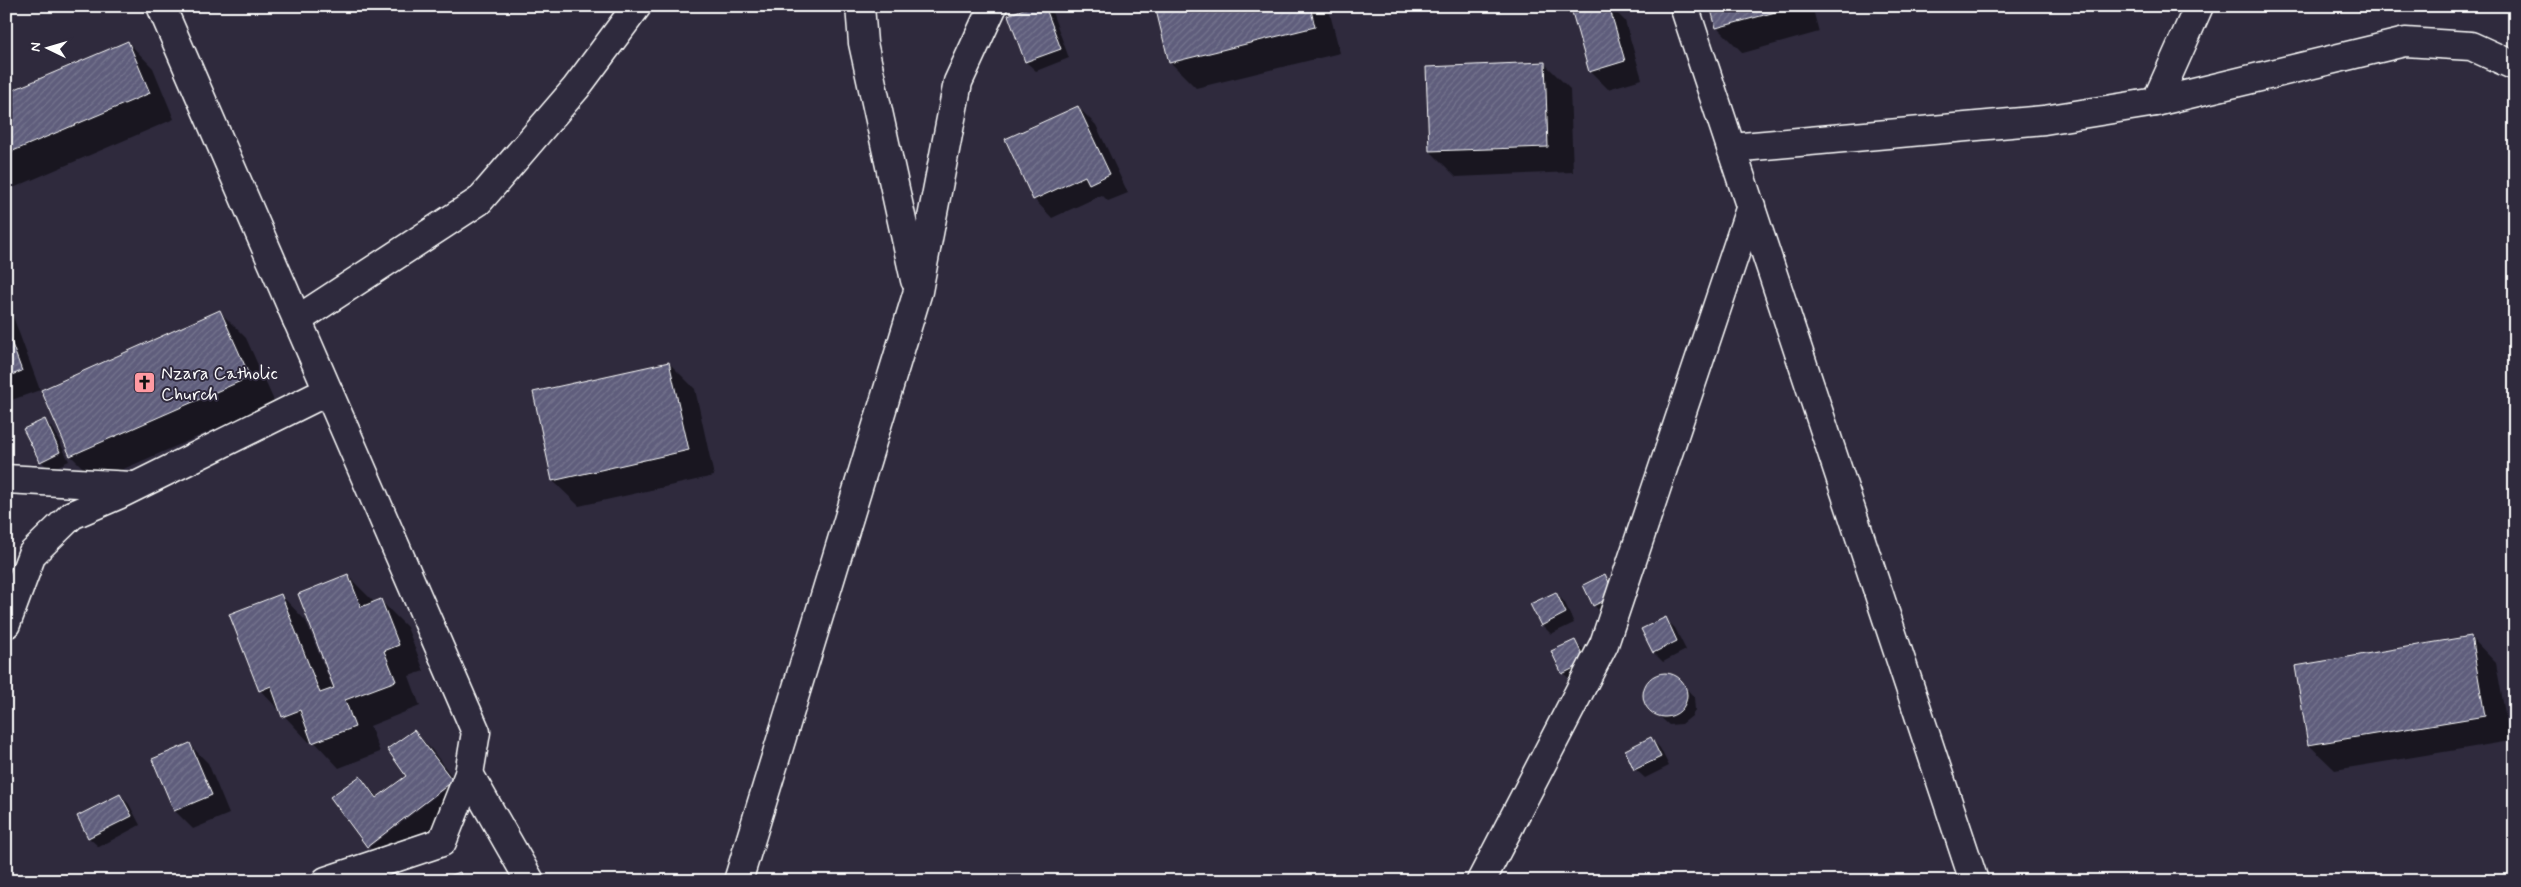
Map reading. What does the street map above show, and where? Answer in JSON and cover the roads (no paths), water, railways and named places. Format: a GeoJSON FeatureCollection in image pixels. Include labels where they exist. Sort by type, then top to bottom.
{"type":"FeatureCollection","features":[{"type":"Feature","properties":{"kind":"street"},"geometry":{"type":"LineString","coordinates":[[161,6],[476,732],[469,774],[442,842],[326,881]]}},
{"type":"Feature","properties":{"kind":"street"},"geometry":{"type":"LineString","coordinates":[[297,320],[479,201],[576,88],[637,6]]}},
{"type":"Feature","properties":{"kind":"street"},"geometry":{"type":"LineString","coordinates":[[860,6],[863,42],[918,291]]}},
{"type":"Feature","properties":{"kind":"street"},"geometry":{"type":"LineString","coordinates":[[738,881],[918,291],[958,82],[993,6]]}},
{"type":"Feature","properties":{"kind":"street"},"geometry":{"type":"LineString","coordinates":[[1684,6],[1974,881]]}},
{"type":"Feature","properties":{"kind":"street"},"geometry":{"type":"LineString","coordinates":[[2156,102],[2199,6]]}},
{"type":"Feature","properties":{"kind":"street"},"geometry":{"type":"LineString","coordinates":[[1731,148],[2044,120],[2156,102],[2406,42],[2471,46],[2515,66]]}},
{"type":"Feature","properties":{"kind":"street"},"geometry":{"type":"LineString","coordinates":[[1481,881],[1604,644],[1751,206]]}},
{"type":"Feature","properties":{"kind":"street"},"geometry":{"type":"LineString","coordinates":[[6,624],[32,554],[72,515],[136,486],[328,391]]}},
{"type":"Feature","properties":{"kind":"street"},"geometry":{"type":"LineString","coordinates":[[6,479],[136,486]]}},
{"type":"Feature","properties":{"kind":"street"},"geometry":{"type":"LineString","coordinates":[[469,774],[530,881]]}},
{"type":"Feature","properties":{"kind":"place","name":"Nzara Catholic Church"},"geometry":{"type":"Point","coordinates":[145,383]}}]}
